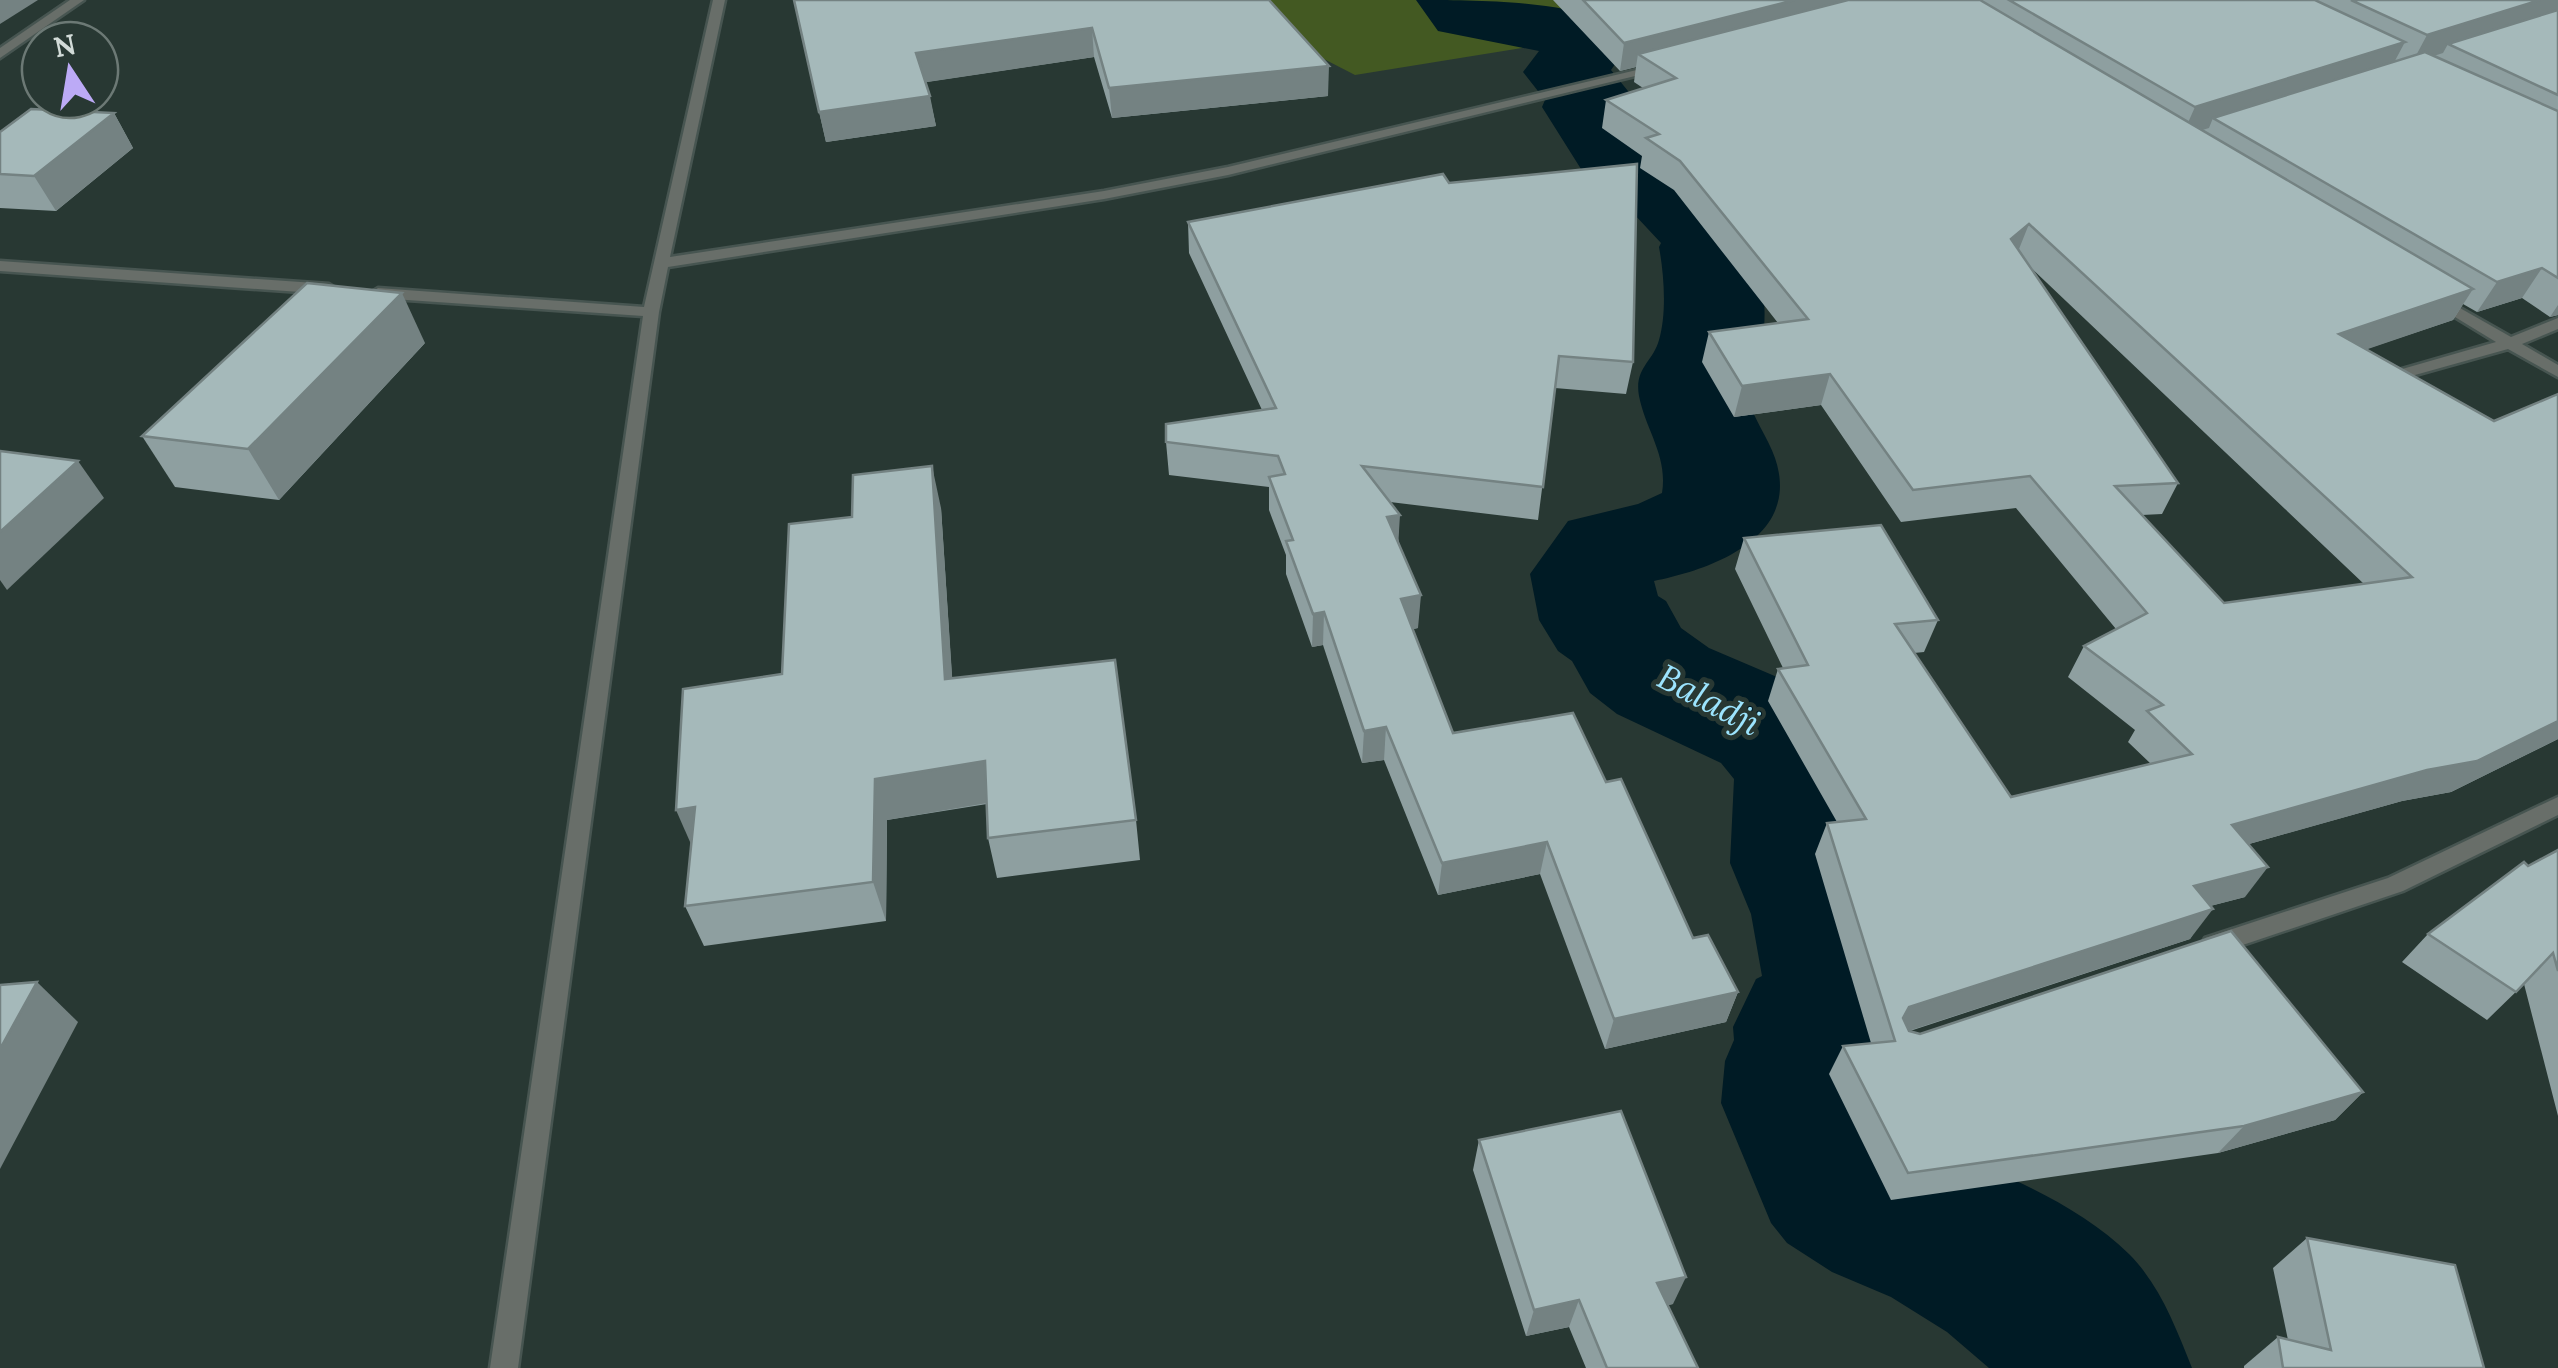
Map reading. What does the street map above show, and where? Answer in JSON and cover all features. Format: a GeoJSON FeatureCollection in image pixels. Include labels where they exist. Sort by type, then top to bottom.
{"type":"FeatureCollection","features":[{"type":"Feature","properties":{"kind":"street"},"geometry":{"type":"LineString","coordinates":[[0,54],[78,0]]}},
{"type":"Feature","properties":{"kind":"street"},"geometry":{"type":"LineString","coordinates":[[504,1368],[650,312],[719,0]]}},
{"type":"Feature","properties":{"kind":"street"},"geometry":{"type":"LineString","coordinates":[[662,264],[1104,195],[1228,171],[1668,66]]}},
{"type":"Feature","properties":{"kind":"street"},"geometry":{"type":"LineString","coordinates":[[0,266],[650,312]]}},
{"type":"Feature","properties":{"kind":"street"},"geometry":{"type":"LineString","coordinates":[[2428,294],[2558,372]]}},
{"type":"Feature","properties":{"kind":"street"},"geometry":{"type":"LineString","coordinates":[[2377,381],[2510,343],[2558,323]]}},
{"type":"Feature","properties":{"kind":"street"},"geometry":{"type":"LineString","coordinates":[[2187,954],[2395,885],[2558,805]]}},
{"type":"Feature","properties":{"kind":"green space"},"geometry":{"type":"Polygon","coordinates":[[[1209,0],[1579,0],[1522,48],[1355,75],[1209,0]]]}},
{"type":"Feature","properties":{"kind":"building"},"geometry":{"type":"Polygon","coordinates":[[[794,0],[1269,0],[1329,66],[1109,88],[1092,28],[916,53],[930,96],[819,112],[794,0]]]}},
{"type":"Feature","properties":{"kind":"building"},"geometry":{"type":"Polygon","coordinates":[[[1583,0],[1795,0],[1624,43],[1583,0]]]}},
{"type":"Feature","properties":{"kind":"building"},"geometry":{"type":"Polygon","coordinates":[[[1848,0],[1980,0],[2473,289],[2339,334],[2494,421],[2558,394],[2558,721],[2477,761],[2427,770],[2232,825],[2268,867],[2194,886],[2213,909],[1909,1007],[1903,1018],[1909,1031],[1920,1034],[2231,931],[2363,1092],[2244,1126],[1908,1173],[1843,1046],[1895,1041],[1827,823],[1866,819],[1778,669],[1808,665],[1744,538],[1881,525],[1938,620],[1895,624],[2011,797],[2192,754],[2147,711],[2163,705],[2084,646],[2147,613],[2030,476],[1913,490],[1830,374],[1742,386],[1709,332],[1808,319],[1680,161],[1646,138],[1659,134],[1606,100],[1676,78],[1638,54],[1848,0]],[[2029,224],[2011,239],[2178,483],[2115,486],[2224,603],[2412,577],[2029,224]]]}},
{"type":"Feature","properties":{"kind":"building"},"geometry":{"type":"Polygon","coordinates":[[[2009,0],[2315,0],[2405,42],[2195,107],[2009,0]]]}},
{"type":"Feature","properties":{"kind":"building"},"geometry":{"type":"Polygon","coordinates":[[[2351,0],[2540,0],[2427,35],[2351,0]]]}},
{"type":"Feature","properties":{"kind":"building"},"geometry":{"type":"Polygon","coordinates":[[[2558,10],[2558,95],[2448,44],[2558,10]]]}},
{"type":"Feature","properties":{"kind":"building"},"geometry":{"type":"Polygon","coordinates":[[[2425,52],[2558,111],[2558,278],[2542,268],[2497,282],[2213,118],[2425,52]]]}},
{"type":"Feature","properties":{"kind":"building"},"geometry":{"type":"Polygon","coordinates":[[[20,117],[105,120],[34,176],[0,174],[0,132],[20,117]]]}},
{"type":"Feature","properties":{"kind":"building"},"geometry":{"type":"Polygon","coordinates":[[[1637,164],[1633,362],[1559,356],[1543,487],[1362,466],[1400,515],[1387,517],[1421,595],[1401,599],[1453,733],[1573,713],[1606,782],[1621,779],[1693,938],[1708,935],[1738,992],[1614,1019],[1547,842],[1442,863],[1386,727],[1364,731],[1324,612],[1313,614],[1286,541],[1293,540],[1269,477],[1285,474],[1278,456],[1166,442],[1166,424],[1276,408],[1188,222],[1443,174],[1449,183],[1637,164]]]}},
{"type":"Feature","properties":{"kind":"building"},"geometry":{"type":"Polygon","coordinates":[[[307,283],[402,293],[248,449],[142,436],[307,283]]]}},
{"type":"Feature","properties":{"kind":"building"},"geometry":{"type":"Polygon","coordinates":[[[0,451],[78,461],[0,532],[0,451]]]}},
{"type":"Feature","properties":{"kind":"building"},"geometry":{"type":"Polygon","coordinates":[[[932,466],[945,679],[1115,660],[1136,820],[988,838],[985,761],[875,779],[873,882],[685,906],[695,807],[676,810],[683,689],[782,674],[789,524],[852,517],[853,475],[932,466]]]}},
{"type":"Feature","properties":{"kind":"building"},"geometry":{"type":"Polygon","coordinates":[[[2558,850],[2558,971],[2553,953],[2516,992],[2428,934],[2524,862],[2528,866],[2558,850]]]}},
{"type":"Feature","properties":{"kind":"building"},"geometry":{"type":"Polygon","coordinates":[[[37,982],[0,1049],[0,985],[37,982]]]}},
{"type":"Feature","properties":{"kind":"building"},"geometry":{"type":"Polygon","coordinates":[[[1621,1111],[1686,1277],[1657,1283],[1698,1368],[1607,1368],[1579,1300],[1534,1310],[1479,1140],[1621,1111]]]}},
{"type":"Feature","properties":{"kind":"building"},"geometry":{"type":"Polygon","coordinates":[[[2307,1238],[2455,1265],[2484,1368],[2283,1368],[2278,1337],[2331,1350],[2307,1238]]]}},
{"type":"Feature","properties":{"kind":"waterway","name":"Baladji"},"geometry":{"type":"LineString","coordinates":[[1455,0],[1466,14],[1548,26],[1575,39],[1584,50],[1565,72],[1589,96],[1585,107],[1613,150],[1651,179],[1712,240],[1707,247],[1713,271],[1711,341],[1694,367],[1693,395],[1719,459],[1722,476],[1718,507],[1702,522],[1665,539],[1610,550],[1591,574],[1602,620],[1621,633],[1635,660],[1663,681],[1768,728],[1792,754],[1803,774],[1802,863],[1825,914],[1844,1006],[1834,1017],[1811,1027],[1814,1049],[1804,1061],[1802,1103],[1830,1168],[1847,1187],[1892,1214],[1952,1238],[2009,1271],[2066,1317],[2101,1368]]}}]}
